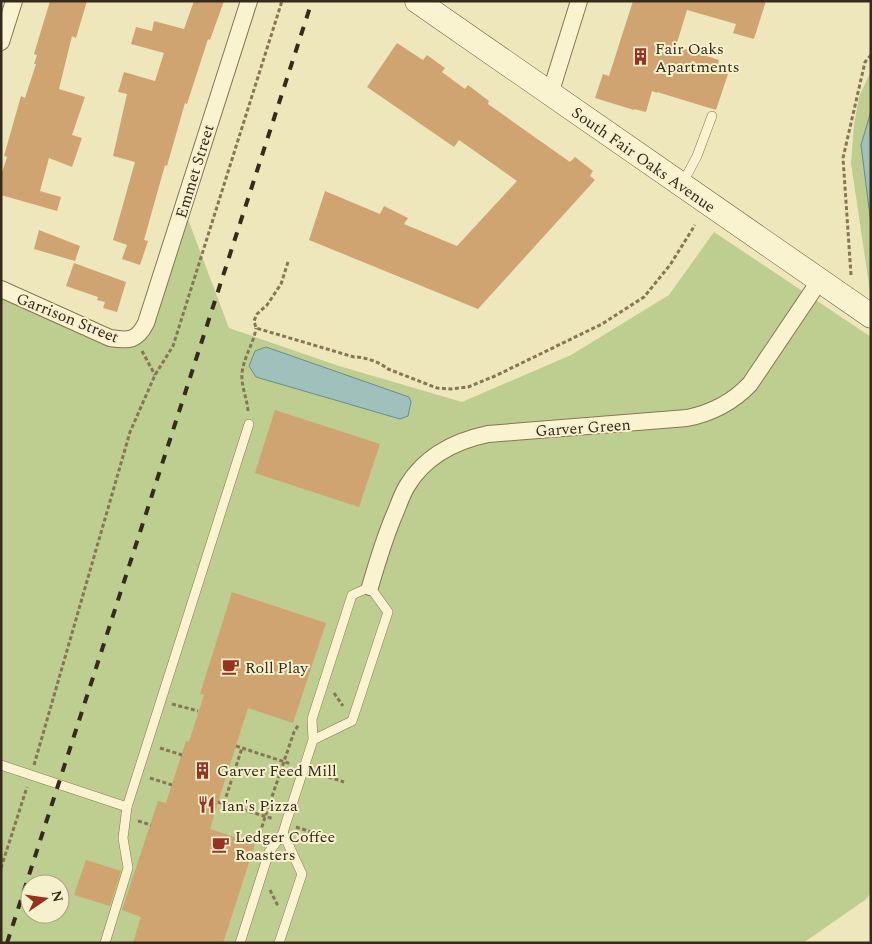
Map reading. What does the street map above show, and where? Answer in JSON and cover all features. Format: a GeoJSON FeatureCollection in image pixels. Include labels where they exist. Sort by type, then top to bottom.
{"type":"FeatureCollection","features":[{"type":"Feature","properties":{"kind":"street"},"geometry":{"type":"LineString","coordinates":[[1,42],[14,1]]}},
{"type":"Feature","properties":{"kind":"street","name":"Emmet Street"},"geometry":{"type":"LineString","coordinates":[[134,338],[142,331],[146,323],[249,1]]}},
{"type":"Feature","properties":{"kind":"street","name":"South Fair Oaks Avenue"},"geometry":{"type":"LineString","coordinates":[[417,1],[871,316]]}},
{"type":"Feature","properties":{"kind":"street"},"geometry":{"type":"LineString","coordinates":[[550,94],[579,1]]}},
{"type":"Feature","properties":{"kind":"street","name":"Garver Green"},"geometry":{"type":"LineString","coordinates":[[370,586],[382,545],[406,487],[428,461],[442,451],[464,440],[488,434],[687,418],[716,410],[740,395],[750,384],[820,280]]}},
{"type":"Feature","properties":{"kind":"street","name":"Garrison Street"},"geometry":{"type":"LineString","coordinates":[[1,289],[110,338],[128,340],[134,338]]}},
{"type":"Feature","properties":{"kind":"lane"},"geometry":{"type":"LineString","coordinates":[[682,184],[697,156],[712,116]]}},
{"type":"Feature","properties":{"kind":"lane"},"geometry":{"type":"LineString","coordinates":[[105,943],[128,868],[123,838],[127,807],[248,424]]}},
{"type":"Feature","properties":{"kind":"lane"},"geometry":{"type":"LineString","coordinates":[[240,943],[269,852],[283,833],[313,740],[312,719],[352,595],[370,586],[388,612],[352,721],[313,740]]}},
{"type":"Feature","properties":{"kind":"lane"},"geometry":{"type":"LineString","coordinates":[[1,765],[127,807]]}},
{"type":"Feature","properties":{"kind":"lane"},"geometry":{"type":"LineString","coordinates":[[279,943],[302,874],[283,833]]}},
{"type":"Feature","properties":{"kind":"path"},"geometry":{"type":"LineString","coordinates":[[1,868],[31,775],[130,432],[155,375],[173,346],[282,1]]}},
{"type":"Feature","properties":{"kind":"path"},"geometry":{"type":"LineString","coordinates":[[851,275],[843,158],[865,62],[871,55]]}},
{"type":"Feature","properties":{"kind":"path"},"geometry":{"type":"LineString","coordinates":[[256,328],[354,357],[361,357],[437,388],[468,387],[602,324],[644,297],[670,265],[695,225]]}},
{"type":"Feature","properties":{"kind":"path"},"geometry":{"type":"LineString","coordinates":[[248,424],[247,403],[242,388],[244,359],[255,335],[254,321],[257,314],[267,305],[281,284],[288,262]]}},
{"type":"Feature","properties":{"kind":"path"},"geometry":{"type":"LineString","coordinates":[[134,338],[155,375]]}},
{"type":"Feature","properties":{"kind":"path"},"geometry":{"type":"LineString","coordinates":[[161,700],[198,711]]}},
{"type":"Feature","properties":{"kind":"path"},"geometry":{"type":"LineString","coordinates":[[147,744],[182,755]]}},
{"type":"Feature","properties":{"kind":"path"},"geometry":{"type":"LineString","coordinates":[[224,803],[242,748]]}},
{"type":"Feature","properties":{"kind":"path"},"geometry":{"type":"LineString","coordinates":[[138,774],[172,785]]}},
{"type":"Feature","properties":{"kind":"green space"},"geometry":{"type":"Polygon","coordinates":[[[871,71],[871,298],[851,163],[854,125],[859,97],[871,71]]]}},
{"type":"Feature","properties":{"kind":"green space"},"geometry":{"type":"Polygon","coordinates":[[[183,206],[229,328],[339,366],[462,402],[571,355],[669,295],[714,232],[871,337],[871,893],[865,900],[803,943],[1,943],[1,289],[110,338],[134,338],[183,206]]]}},
{"type":"Feature","properties":{"kind":"water"},"geometry":{"type":"Polygon","coordinates":[[[871,111],[871,224],[861,145],[871,111]]]}},
{"type":"Feature","properties":{"kind":"water"},"geometry":{"type":"Polygon","coordinates":[[[266,347],[409,397],[411,402],[408,416],[400,419],[256,377],[249,366],[255,351],[266,347]]]}},
{"type":"Feature","properties":{"kind":"building"},"geometry":{"type":"Polygon","coordinates":[[[50,1],[87,1],[76,38],[72,36],[59,89],[85,97],[72,135],[82,138],[72,167],[49,158],[40,191],[61,197],[57,211],[1,195],[1,176],[7,157],[4,156],[21,96],[25,98],[36,64],[34,64],[37,55],[34,54],[50,1]]]}},
{"type":"Feature","properties":{"kind":"building"},"geometry":{"type":"Polygon","coordinates":[[[194,1],[224,1],[210,40],[208,39],[187,104],[185,103],[167,166],[165,165],[144,240],[148,241],[140,265],[122,259],[127,245],[113,240],[135,162],[113,156],[127,94],[118,92],[124,72],[155,81],[164,53],[131,44],[136,27],[152,31],[154,21],[184,29],[194,1]]]}},
{"type":"Feature","properties":{"kind":"building","name":"Fair Oaks Apartments"},"geometry":{"type":"Polygon","coordinates":[[[633,1],[766,1],[754,39],[733,33],[736,24],[687,10],[676,46],[719,60],[717,67],[729,71],[716,110],[652,91],[646,112],[595,98],[603,74],[609,76],[633,1]]]}},
{"type":"Feature","properties":{"kind":"building"},"geometry":{"type":"Polygon","coordinates":[[[397,43],[423,60],[427,55],[445,68],[442,72],[465,89],[468,85],[489,101],[488,104],[570,162],[575,157],[593,171],[590,176],[595,180],[478,309],[309,240],[325,191],[380,214],[384,206],[408,218],[404,224],[457,246],[517,181],[459,140],[454,147],[367,87],[397,43]]]}},
{"type":"Feature","properties":{"kind":"building"},"geometry":{"type":"Polygon","coordinates":[[[39,230],[80,246],[75,261],[34,249],[39,230]]]}},
{"type":"Feature","properties":{"kind":"building"},"geometry":{"type":"Polygon","coordinates":[[[74,263],[126,282],[117,312],[103,308],[105,302],[97,300],[98,297],[66,286],[74,263]]]}},
{"type":"Feature","properties":{"kind":"building"},"geometry":{"type":"Polygon","coordinates":[[[275,410],[380,444],[359,507],[255,473],[275,410]]]}},
{"type":"Feature","properties":{"kind":"building","name":"Garver Feed Mill"},"geometry":{"type":"Polygon","coordinates":[[[232,592],[326,623],[293,723],[248,708],[210,829],[255,844],[223,943],[133,943],[141,917],[122,910],[158,801],[166,803],[186,741],[189,742],[204,695],[200,694],[232,592]]]}},
{"type":"Feature","properties":{"kind":"building"},"geometry":{"type":"Polygon","coordinates":[[[86,860],[121,871],[110,906],[74,895],[86,860]]]}},
{"type":"Feature","properties":{"kind":"railway"},"geometry":{"type":"LineString","coordinates":[[7,943],[312,1]]}},
{"type":"Feature","properties":{"kind":"place","name":"Fair Oaks Apartments"},"geometry":{"type":"Point","coordinates":[641,57]}},
{"type":"Feature","properties":{"kind":"place","name":"Roll Play"},"geometry":{"type":"Point","coordinates":[231,667]}},
{"type":"Feature","properties":{"kind":"place","name":"Garver Feed Mill"},"geometry":{"type":"Point","coordinates":[203,770]}},
{"type":"Feature","properties":{"kind":"place","name":"Ian's Pizza"},"geometry":{"type":"Point","coordinates":[207,805]}},
{"type":"Feature","properties":{"kind":"place","name":"Ledger Coffee Roasters"},"geometry":{"type":"Point","coordinates":[221,845]}}]}
